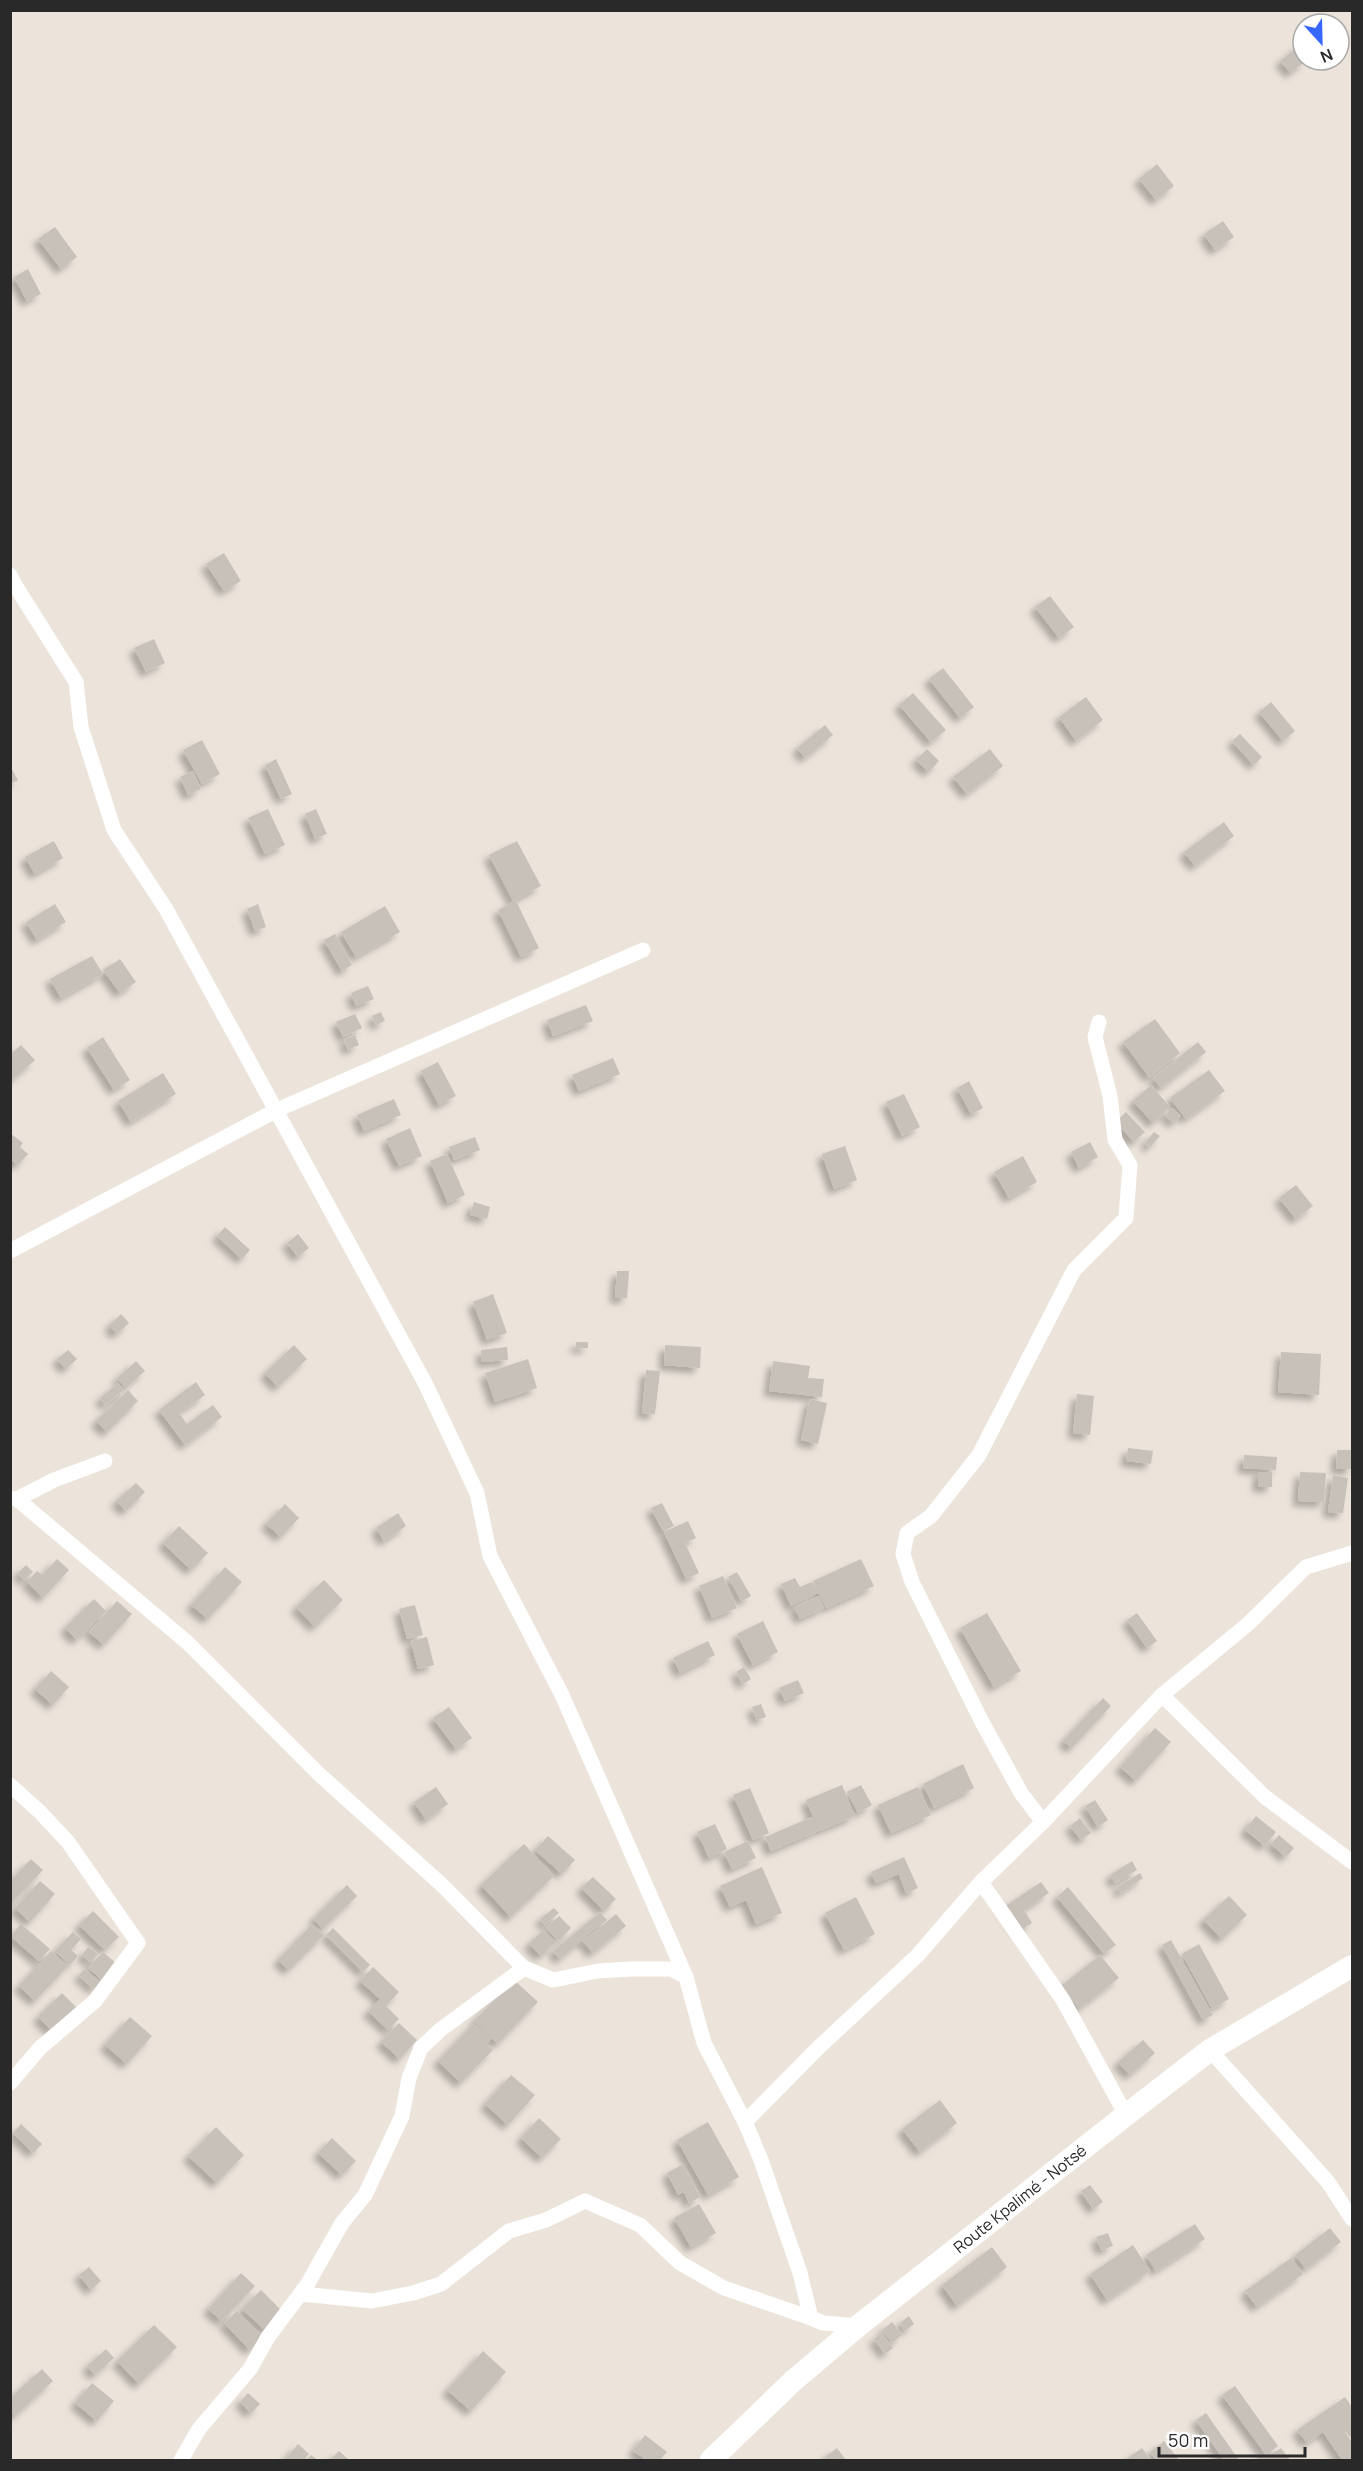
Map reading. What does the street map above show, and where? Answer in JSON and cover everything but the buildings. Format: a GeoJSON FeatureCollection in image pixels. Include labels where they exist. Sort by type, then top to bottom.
{"type":"FeatureCollection","features":[{"type":"Feature","properties":{"kind":"main road","name":"Route Kpalimé - Notsé"},"geometry":{"type":"LineString","coordinates":[[711,2460],[793,2381],[858,2326],[1210,2050],[1353,1966]]}},
{"type":"Feature","properties":{"kind":"street"},"geometry":{"type":"LineString","coordinates":[[10,575],[76,682],[81,727],[114,830],[166,909],[277,1110],[425,1383],[477,1493],[490,1556],[562,1695],[686,1977],[704,2043],[745,2122],[761,2160],[789,2242],[811,2318]]}},
{"type":"Feature","properties":{"kind":"street"},"geometry":{"type":"LineString","coordinates":[[10,1251],[277,1110],[643,950]]}},
{"type":"Feature","properties":{"kind":"street"},"geometry":{"type":"LineString","coordinates":[[1042,1822],[1021,1793],[982,1722],[912,1582],[903,1554],[907,1533],[932,1516],[979,1455],[1074,1270],[1126,1218],[1130,1165],[1115,1140],[1110,1096],[1095,1037],[1099,1022]]}},
{"type":"Feature","properties":{"kind":"street"},"geometry":{"type":"LineString","coordinates":[[105,1461],[14,1498],[188,1644],[320,1775],[442,1885],[524,1968],[553,1980],[598,1971],[631,1969],[671,1969],[686,1977]]}},
{"type":"Feature","properties":{"kind":"street"},"geometry":{"type":"LineString","coordinates":[[745,2122],[818,2048],[916,1956],[981,1882],[1042,1822],[1162,1695],[1248,1624],[1306,1567],[1353,1553]]}},
{"type":"Feature","properties":{"kind":"street"},"geometry":{"type":"LineString","coordinates":[[1162,1695],[1265,1797],[1353,1862]]}},
{"type":"Feature","properties":{"kind":"street"},"geometry":{"type":"LineString","coordinates":[[10,1785],[68,1842],[138,1943],[95,2001],[40,2048],[10,2083]]}},
{"type":"Feature","properties":{"kind":"street"},"geometry":{"type":"LineString","coordinates":[[981,1882],[1063,2000],[1126,2115]]}},
{"type":"Feature","properties":{"kind":"street"},"geometry":{"type":"LineString","coordinates":[[182,2460],[199,2429],[250,2369],[267,2337],[301,2294],[342,2223],[365,2195],[402,2116],[409,2078],[421,2048],[440,2030],[524,1968]]}},
{"type":"Feature","properties":{"kind":"street"},"geometry":{"type":"LineString","coordinates":[[1210,2050],[1328,2182],[1353,2219]]}},
{"type":"Feature","properties":{"kind":"street"},"geometry":{"type":"LineString","coordinates":[[301,2294],[372,2301],[441,2284],[509,2231],[546,2220],[585,2201],[640,2225],[680,2263],[724,2288],[823,2323],[858,2326]]}}]}
